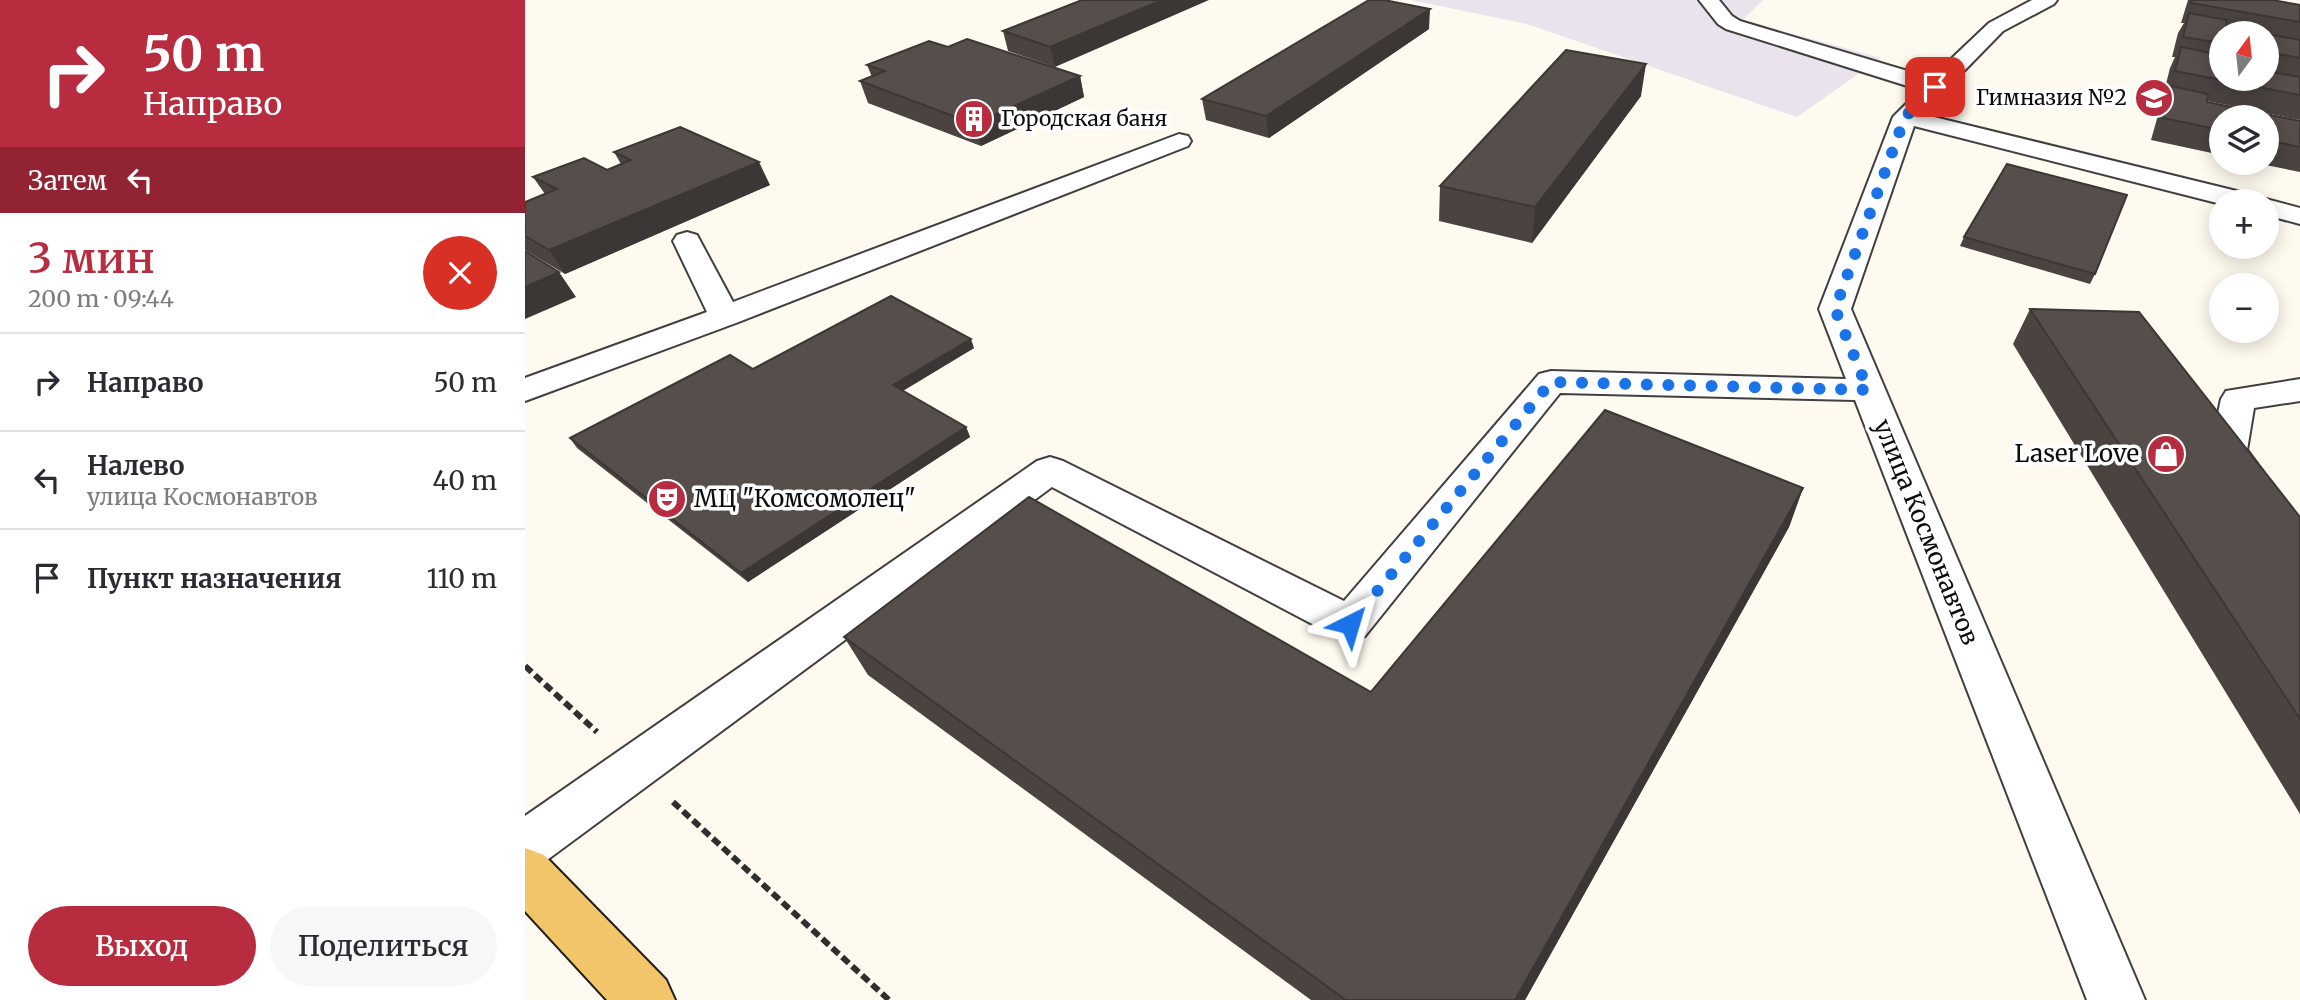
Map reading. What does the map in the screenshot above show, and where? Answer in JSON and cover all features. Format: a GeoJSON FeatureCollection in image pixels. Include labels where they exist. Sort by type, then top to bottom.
{"type":"FeatureCollection","features":[{"type":"Feature","properties":{"kind":"main road"},"geometry":{"type":"LineString","coordinates":[[525,873],[638,997]]}},
{"type":"Feature","properties":{"kind":"street"},"geometry":{"type":"LineString","coordinates":[[1709,0],[1725,20],[1733,25],[1935,87]]}},
{"type":"Feature","properties":{"kind":"street","name":"улица Космонавтов"},"geometry":{"type":"LineString","coordinates":[[2047,0],[1996,27],[1905,117],[1835,309],[2116,1000]]}},
{"type":"Feature","properties":{"kind":"street"},"geometry":{"type":"LineString","coordinates":[[1905,117],[2209,193]]}},
{"type":"Feature","properties":{"kind":"street"},"geometry":{"type":"LineString","coordinates":[[525,390],[1179,141]]}},
{"type":"Feature","properties":{"kind":"street"},"geometry":{"type":"LineString","coordinates":[[2279,210],[2300,216]]}},
{"type":"Feature","properties":{"kind":"street"},"geometry":{"type":"LineString","coordinates":[[687,240],[725,316]]}},
{"type":"Feature","properties":{"kind":"street"},"geometry":{"type":"LineString","coordinates":[[525,846],[1050,470],[1350,624],[1551,382],[1868,390]]}},
{"type":"Feature","properties":{"kind":"street"},"geometry":{"type":"LineString","coordinates":[[2300,390],[2238,399],[2228,451],[2300,553]]}},
{"type":"Feature","properties":{"kind":"path"},"geometry":{"type":"LineString","coordinates":[[525,666],[889,1000]]}},
{"type":"Feature","properties":{"kind":"shaded area"},"geometry":{"type":"Polygon","coordinates":[[[1411,0],[1763,0],[1743,20],[1881,58],[1797,117],[1527,24],[1411,0]]]}},
{"type":"Feature","properties":{"kind":"building"},"geometry":{"type":"Polygon","coordinates":[[[1082,0],[1162,0],[1050,47],[1003,31],[1082,0]]]}},
{"type":"Feature","properties":{"kind":"building"},"geometry":{"type":"Polygon","coordinates":[[[1369,0],[1384,0],[1430,9],[1266,116],[1202,99],[1369,0]]]}},
{"type":"Feature","properties":{"kind":"building"},"geometry":{"type":"Polygon","coordinates":[[[2192,0],[2272,0],[2300,5],[2300,22],[2191,3],[2192,0]]]}},
{"type":"Feature","properties":{"kind":"building"},"geometry":{"type":"Polygon","coordinates":[[[2189,13],[2227,20],[2209,21],[2209,41],[2183,37],[2189,13]]]}},
{"type":"Feature","properties":{"kind":"building"},"geometry":{"type":"Polygon","coordinates":[[[2279,36],[2300,40],[2300,58],[2279,54],[2279,36]]]}},
{"type":"Feature","properties":{"kind":"building"},"geometry":{"type":"Polygon","coordinates":[[[967,39],[1080,76],[974,124],[860,81],[885,71],[867,65],[929,41],[948,47],[967,39]]]}},
{"type":"Feature","properties":{"kind":"building"},"geometry":{"type":"Polygon","coordinates":[[[2181,47],[2209,53],[2209,78],[2175,71],[2181,47]]]}},
{"type":"Feature","properties":{"kind":"building"},"geometry":{"type":"Polygon","coordinates":[[[1566,50],[1646,64],[1535,207],[1440,186],[1566,50]]]}},
{"type":"Feature","properties":{"kind":"building"},"geometry":{"type":"Polygon","coordinates":[[[2279,73],[2300,77],[2300,95],[2279,91],[2279,73]]]}},
{"type":"Feature","properties":{"kind":"building"},"geometry":{"type":"Polygon","coordinates":[[[2171,86],[2208,94],[2207,102],[2222,105],[2209,105],[2209,128],[2163,118],[2171,86]]]}},
{"type":"Feature","properties":{"kind":"building"},"geometry":{"type":"Polygon","coordinates":[[[2279,117],[2300,121],[2300,147],[2279,143],[2279,117]]]}},
{"type":"Feature","properties":{"kind":"building"},"geometry":{"type":"Polygon","coordinates":[[[680,127],[759,162],[549,250],[525,236],[525,202],[557,189],[533,177],[584,158],[607,170],[631,160],[614,152],[680,127]]]}},
{"type":"Feature","properties":{"kind":"building"},"geometry":{"type":"Polygon","coordinates":[[[2007,164],[2127,195],[2095,274],[1964,237],[2007,164]]]}},
{"type":"Feature","properties":{"kind":"building"},"geometry":{"type":"Polygon","coordinates":[[[525,251],[559,272],[525,287],[525,251]]]}},
{"type":"Feature","properties":{"kind":"building"},"geometry":{"type":"Polygon","coordinates":[[[891,296],[971,339],[893,385],[966,427],[741,573],[570,438],[730,355],[753,369],[891,296]]]}},
{"type":"Feature","properties":{"kind":"building"},"geometry":{"type":"Polygon","coordinates":[[[2030,309],[2139,312],[2300,517],[2300,719],[2030,309]]]}},
{"type":"Feature","properties":{"kind":"building"},"geometry":{"type":"Polygon","coordinates":[[[1605,410],[1803,488],[1515,1000],[1346,1000],[844,637],[1029,497],[1371,692],[1605,410]]]}},
{"type":"Feature","properties":{"kind":"place","name":"Гимназия №2"},"geometry":{"type":"Point","coordinates":[2154,98]}},
{"type":"Feature","properties":{"kind":"place","name":"Городская баня"},"geometry":{"type":"Point","coordinates":[974,119]}},
{"type":"Feature","properties":{"kind":"place","name":"Laser Love"},"geometry":{"type":"Point","coordinates":[2166,454]}},
{"type":"Feature","properties":{"kind":"place","name":"МЦ \"Комсомолец\""},"geometry":{"type":"Point","coordinates":[667,499]}},
{"type":"Feature","properties":{"kind":"route"},"geometry":{"type":"LineString","coordinates":[[1350,624],[1551,382],[1868,390],[1835,309],[1905,117],[1935,87]]}}]}
